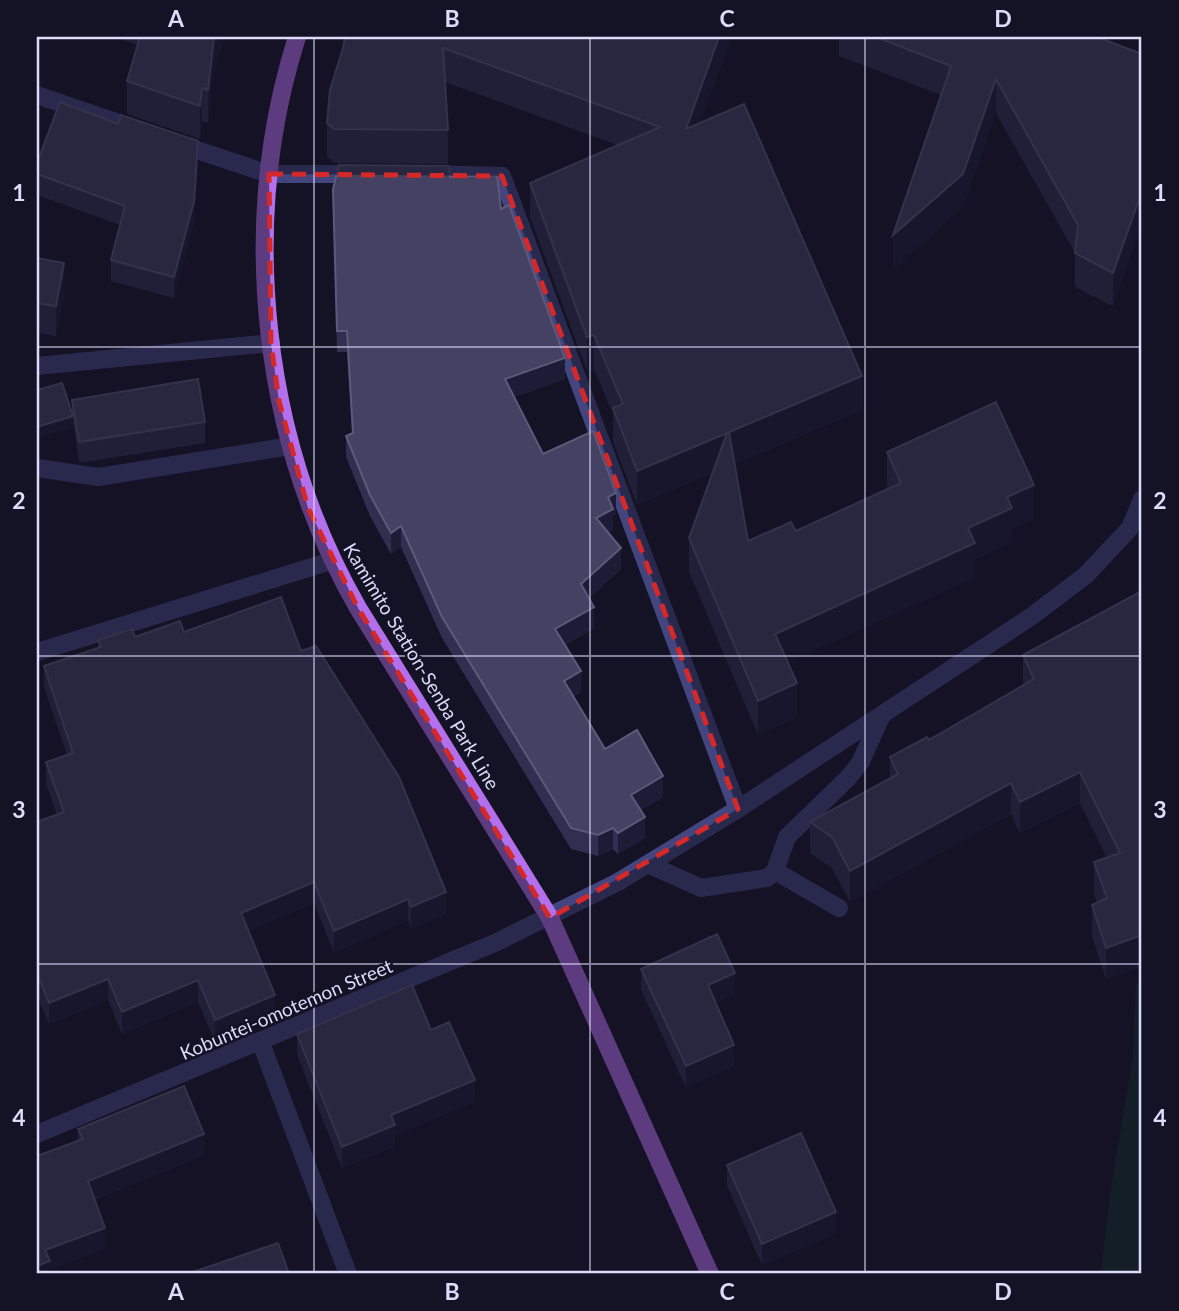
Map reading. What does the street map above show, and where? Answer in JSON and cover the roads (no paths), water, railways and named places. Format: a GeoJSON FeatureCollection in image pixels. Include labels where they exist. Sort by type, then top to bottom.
{"type":"FeatureCollection","features":[{"type":"Feature","properties":{"kind":"main road","name":"Kamimito Station-Senba Park Line"},"geometry":{"type":"LineString","coordinates":[[297,37],[277,114],[269,174],[267,278],[271,344],[279,401],[308,508],[331,561],[550,918],[710,1274]]}},
{"type":"Feature","properties":{"kind":"street"},"geometry":{"type":"LineString","coordinates":[[37,95],[269,174],[382,174]]}},
{"type":"Feature","properties":{"kind":"street"},"geometry":{"type":"LineString","coordinates":[[407,174],[502,176],[738,808]]}},
{"type":"Feature","properties":{"kind":"street"},"geometry":{"type":"LineString","coordinates":[[37,366],[271,344]]}},
{"type":"Feature","properties":{"kind":"street"},"geometry":{"type":"LineString","coordinates":[[37,468],[99,477],[290,446]]}},
{"type":"Feature","properties":{"kind":"street"},"geometry":{"type":"LineString","coordinates":[[1136,531],[1142,499]]}},
{"type":"Feature","properties":{"kind":"street","name":"Kobuntei-omotemon Street"},"geometry":{"type":"LineString","coordinates":[[37,1134],[261,1043],[550,918],[648,864],[738,808],[1032,617],[1136,531]]}},
{"type":"Feature","properties":{"kind":"street"},"geometry":{"type":"LineString","coordinates":[[37,652],[331,561]]}},
{"type":"Feature","properties":{"kind":"street"},"geometry":{"type":"LineString","coordinates":[[648,864],[701,888],[767,878],[775,871],[787,836],[848,778],[860,763],[882,715]]}},
{"type":"Feature","properties":{"kind":"street"},"geometry":{"type":"LineString","coordinates":[[775,871],[839,908]]}},
{"type":"Feature","properties":{"kind":"street"},"geometry":{"type":"LineString","coordinates":[[261,1043],[348,1274]]}}]}
